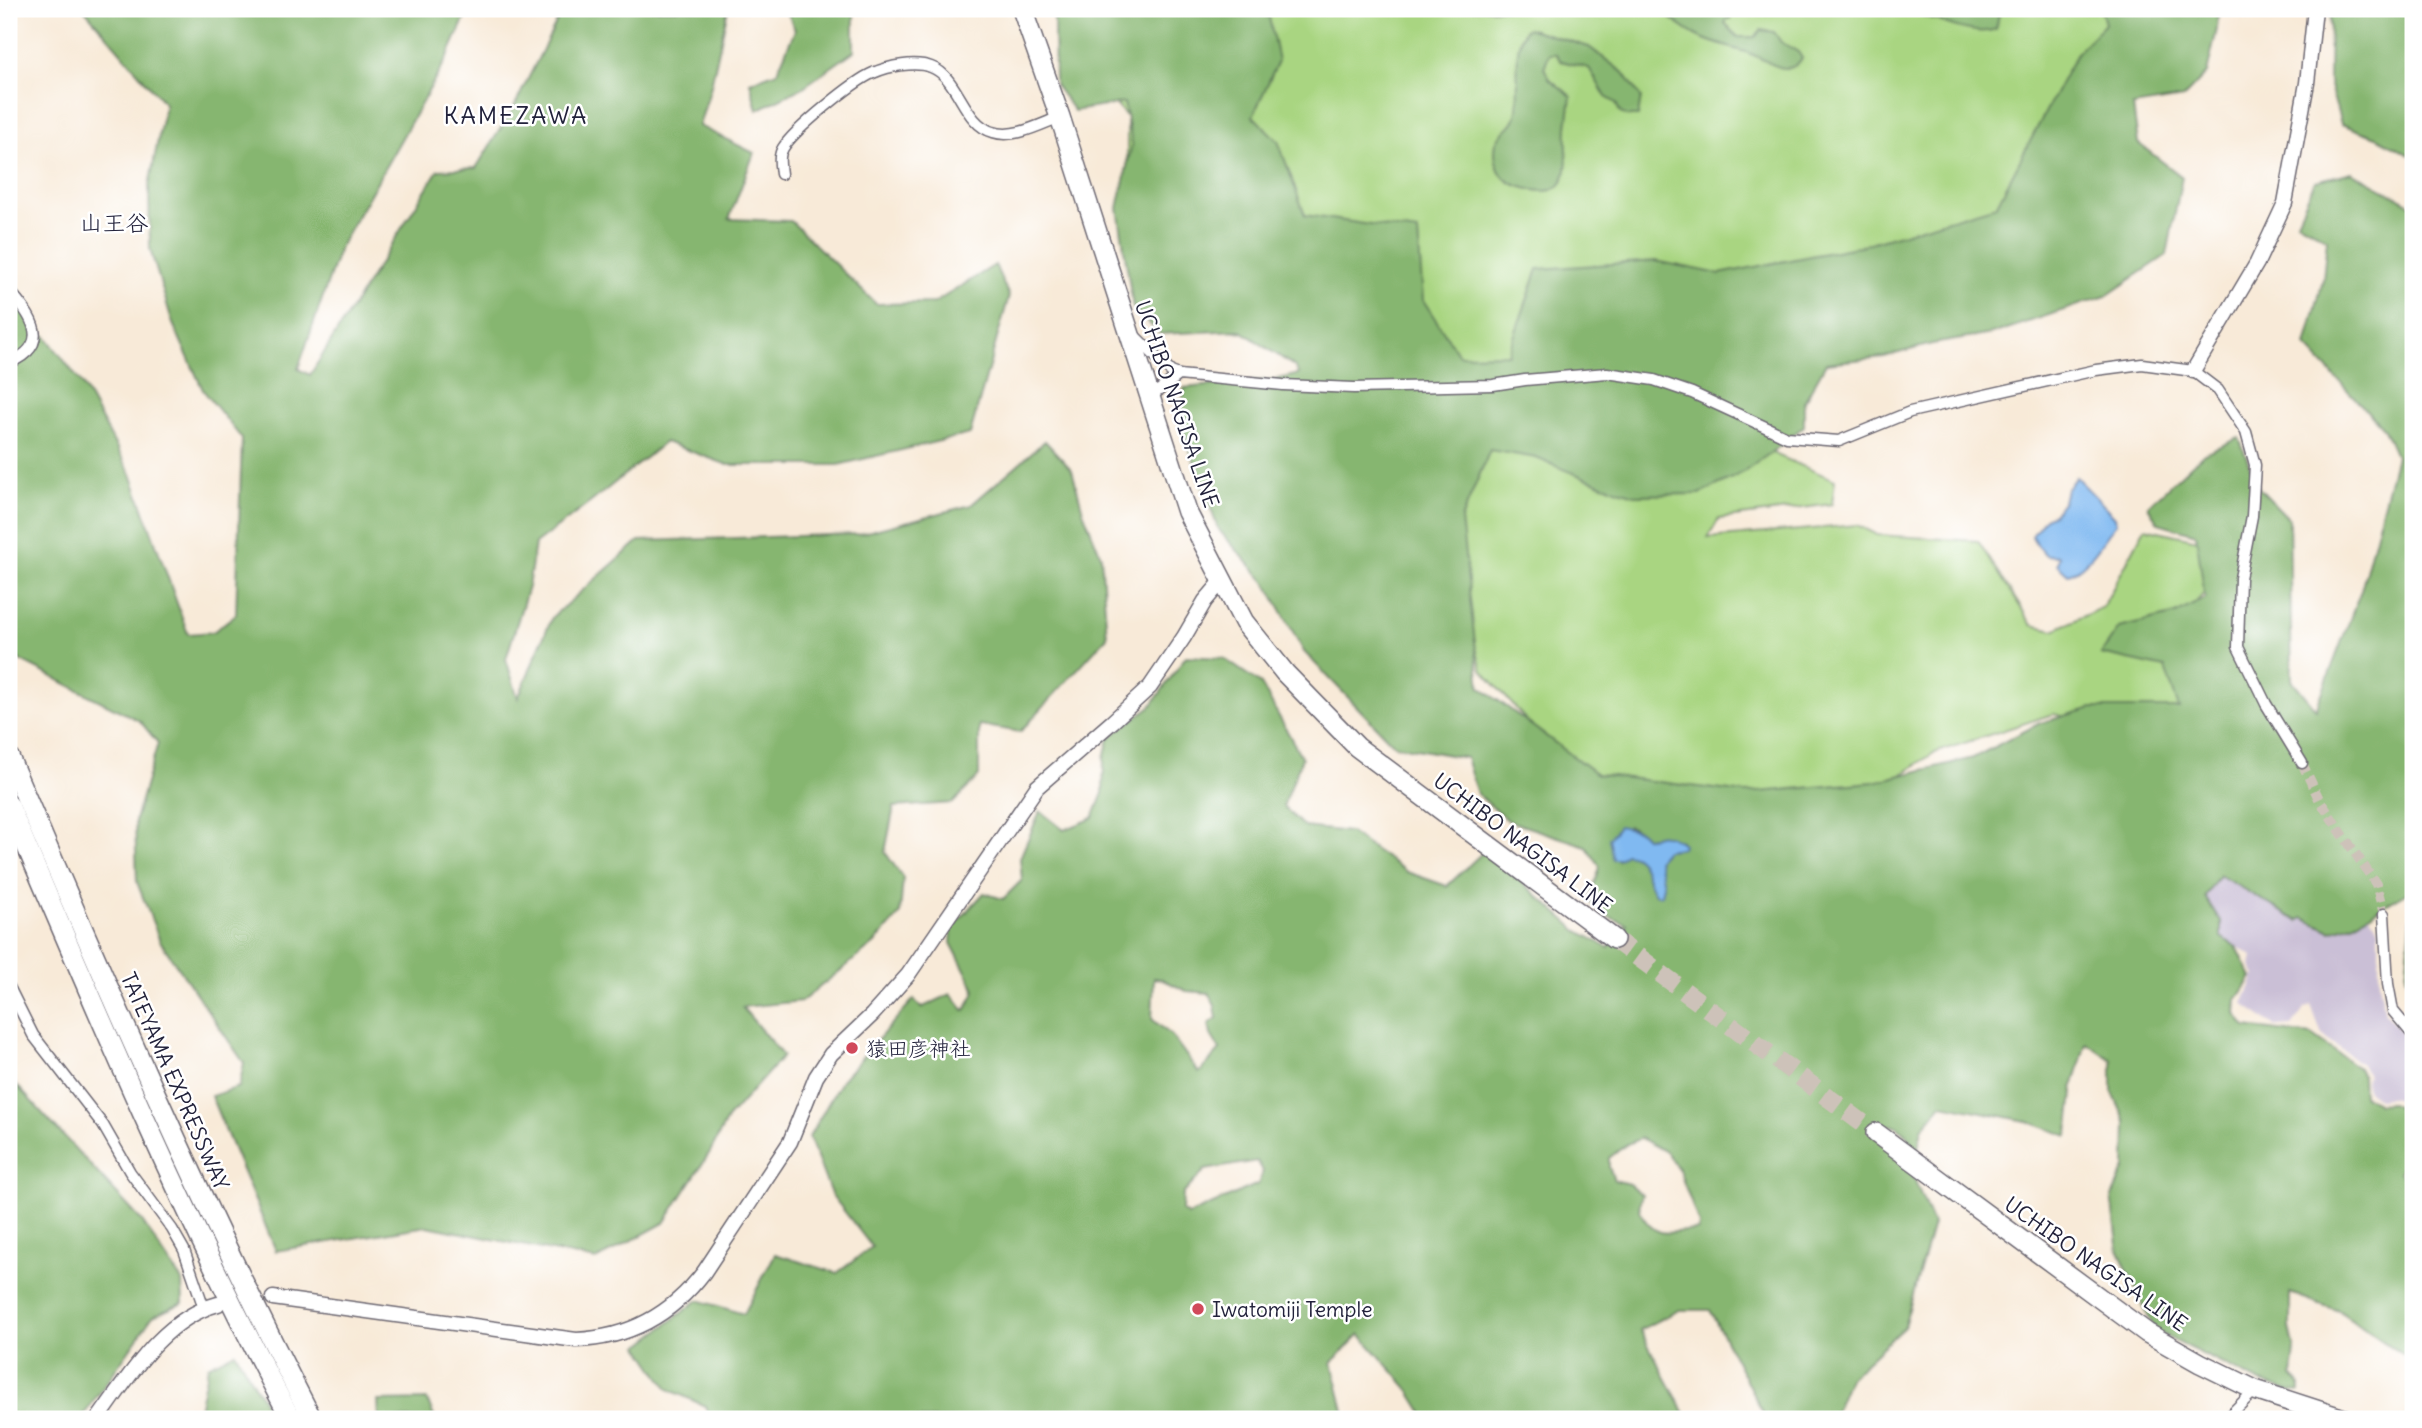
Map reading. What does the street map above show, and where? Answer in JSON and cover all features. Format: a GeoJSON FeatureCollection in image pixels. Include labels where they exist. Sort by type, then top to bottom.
{"type":"FeatureCollection","features":[{"type":"Feature","properties":{"kind":"highway","name":"UCHIBO NAGISA LINE"},"geometry":{"type":"LineString","coordinates":[[1022,9],[1060,117],[1187,512],[1244,622],[1285,673],[1357,747],[1614,939]]}},
{"type":"Feature","properties":{"kind":"highway","name":"TATEYAMA EXPRESSWAY"},"geometry":{"type":"LineString","coordinates":[[9,757],[150,1086],[257,1312],[312,1419]]}},
{"type":"Feature","properties":{"kind":"highway","name":"TATEYAMA EXPRESSWAY"},"geometry":{"type":"LineString","coordinates":[[9,805],[180,1199],[237,1319],[291,1419]]}},
{"type":"Feature","properties":{"kind":"highway","name":"UCHIBO NAGISA LINE"},"geometry":{"type":"LineString","coordinates":[[1876,1133],[2147,1333],[2255,1390],[2344,1419]]}},
{"type":"Feature","properties":{"kind":"street"},"geometry":{"type":"LineString","coordinates":[[2193,371],[2257,263],[2285,203],[2307,83],[2315,9]]}},
{"type":"Feature","properties":{"kind":"street"},"geometry":{"type":"LineString","coordinates":[[781,174],[779,159],[782,149],[801,126],[871,73],[892,66],[929,66],[941,72],[977,121],[991,132],[1015,133],[1060,117]]}},
{"type":"Feature","properties":{"kind":"street"},"geometry":{"type":"LineString","coordinates":[[9,290],[26,310],[34,333],[32,348],[28,354],[9,363]]}},
{"type":"Feature","properties":{"kind":"street"},"geometry":{"type":"LineString","coordinates":[[1126,325],[1157,359],[1171,372],[1179,375],[1283,385],[1354,388],[1493,385],[1607,373],[1654,380],[1692,393],[1787,437],[1839,441],[1910,412],[2096,370],[2142,364],[2193,371],[2218,390],[2246,432],[2255,465],[2252,516],[2240,578],[2238,648],[2266,704],[2302,764]]}},
{"type":"Feature","properties":{"kind":"street"},"geometry":{"type":"LineString","coordinates":[[1149,398],[1179,375]]}},
{"type":"Feature","properties":{"kind":"street"},"geometry":{"type":"LineString","coordinates":[[273,1298],[576,1340],[622,1334],[670,1308],[690,1290],[704,1272],[790,1142],[816,1077],[831,1054],[872,1015],[908,975],[1037,787],[1150,687],[1184,638],[1205,601],[1222,581]]}},
{"type":"Feature","properties":{"kind":"street"},"geometry":{"type":"LineString","coordinates":[[2384,914],[2388,984],[2393,1011],[2413,1035]]}},
{"type":"Feature","properties":{"kind":"street"},"geometry":{"type":"LineString","coordinates":[[9,987],[33,1035],[103,1125],[130,1172],[172,1229],[184,1250],[204,1308]]}},
{"type":"Feature","properties":{"kind":"street"},"geometry":{"type":"LineString","coordinates":[[98,1419],[142,1359],[174,1325],[204,1308],[218,1304]]}},
{"type":"Feature","properties":{"kind":"street"},"geometry":{"type":"LineString","coordinates":[[2226,1419],[2255,1390]]}},
{"type":"Feature","properties":{"kind":"shaded area"},"geometry":{"type":"Polygon","coordinates":[[[2218,875],[2298,921],[2303,917],[2331,931],[2369,915],[2379,929],[2379,983],[2385,1013],[2413,1046],[2413,1109],[2400,1099],[2389,1097],[2379,1100],[2368,1092],[2365,1082],[2367,1075],[2361,1064],[2322,1035],[2311,1005],[2305,1008],[2292,1026],[2277,1027],[2243,1004],[2256,974],[2251,965],[2253,956],[2221,937],[2205,897],[2218,875]]]}},
{"type":"Feature","properties":{"kind":"green space"},"geometry":{"type":"Polygon","coordinates":[[[84,9],[469,9],[446,60],[340,247],[298,369],[310,375],[438,170],[476,168],[515,105],[563,9],[728,9],[699,126],[754,153],[729,219],[791,221],[876,304],[934,303],[995,265],[1009,296],[970,434],[838,465],[728,465],[665,442],[535,544],[528,587],[506,659],[518,698],[552,617],[639,541],[859,534],[971,505],[1045,441],[1072,470],[1083,511],[1101,556],[1107,637],[1020,732],[979,725],[979,776],[953,803],[894,807],[885,852],[903,878],[900,914],[875,943],[802,1001],[742,1007],[783,1056],[727,1119],[710,1152],[664,1223],[596,1260],[427,1226],[276,1251],[211,1096],[239,1087],[244,1063],[160,941],[137,882],[135,820],[158,743],[140,721],[19,660],[9,639],[9,288],[82,384],[131,474],[188,634],[213,632],[236,614],[242,439],[203,390],[173,324],[150,249],[149,186],[165,104],[84,9]]]}},
{"type":"Feature","properties":{"kind":"green space"},"geometry":{"type":"Polygon","coordinates":[[[786,9],[854,9],[854,51],[802,88],[757,110],[750,82],[777,72],[795,30],[786,9]]]}},
{"type":"Feature","properties":{"kind":"green space"},"geometry":{"type":"Polygon","coordinates":[[[1049,9],[1256,9],[1269,17],[1278,61],[1253,116],[1278,141],[1305,215],[1418,232],[1423,300],[1459,355],[1508,354],[1538,269],[1656,261],[1719,274],[1856,247],[1996,206],[2076,54],[2105,24],[2101,9],[2218,9],[2217,29],[2207,73],[2183,98],[2133,106],[2138,143],[2182,177],[2167,255],[2106,296],[1992,334],[1932,344],[1884,357],[1826,363],[1804,402],[1804,426],[1744,472],[1700,494],[1635,495],[1536,458],[1490,450],[1461,519],[1480,687],[1597,774],[1746,793],[1873,782],[1973,758],[2040,723],[2092,708],[2179,708],[2165,668],[2101,654],[2119,628],[2176,614],[2205,598],[2196,534],[2158,523],[2148,506],[2204,453],[2239,438],[2258,487],[2289,519],[2292,680],[2316,709],[2361,590],[2396,456],[2384,429],[2306,346],[2323,279],[2327,239],[2297,221],[2315,181],[2352,172],[2413,205],[2413,889],[2355,923],[2331,931],[2303,918],[2298,921],[2219,875],[2205,897],[2221,922],[2221,937],[2237,947],[2252,978],[2237,1000],[2236,1014],[2246,1027],[2312,1035],[2358,1068],[2362,1077],[2363,1096],[2378,1104],[2391,1103],[2413,1114],[2413,1154],[2399,1172],[2413,1184],[2413,1362],[2339,1311],[2290,1293],[2290,1328],[2295,1350],[2292,1376],[2300,1384],[2300,1392],[2288,1391],[2255,1380],[2155,1331],[2119,1252],[2112,1197],[2125,1167],[2126,1122],[2112,1091],[2112,1060],[2086,1043],[2074,1084],[2068,1136],[2026,1121],[1942,1104],[1922,1129],[1917,1153],[1907,1149],[1910,1138],[1897,1126],[1885,1125],[1876,1137],[1909,1166],[1933,1224],[1904,1327],[1849,1378],[1832,1419],[1766,1419],[1710,1310],[1679,1310],[1640,1330],[1688,1419],[1427,1419],[1407,1387],[1360,1334],[1332,1362],[1346,1419],[711,1419],[705,1406],[668,1389],[639,1346],[698,1300],[744,1314],[775,1254],[837,1273],[872,1247],[831,1194],[809,1137],[841,1081],[914,999],[921,1008],[951,994],[965,1011],[975,989],[951,943],[952,928],[984,893],[1003,899],[1022,880],[1020,858],[1040,811],[1064,830],[1093,818],[1103,793],[1104,758],[1109,738],[1151,706],[1186,656],[1223,658],[1261,684],[1302,758],[1283,806],[1304,827],[1349,832],[1407,872],[1447,886],[1485,850],[1577,930],[1609,948],[1617,933],[1627,924],[1604,915],[1589,900],[1600,867],[1586,846],[1509,821],[1477,794],[1466,758],[1394,745],[1304,652],[1267,584],[1218,529],[1181,424],[1184,388],[1278,379],[1299,374],[1295,367],[1240,330],[1160,334],[1133,308],[1118,208],[1132,143],[1124,103],[1074,111],[1055,85],[1054,18],[1049,9]],[[1628,826],[1619,859],[1626,853],[1638,859],[1655,894],[1661,877],[1658,859],[1666,850],[1682,848],[1680,841],[1646,837],[1628,826]],[[1154,978],[1152,1019],[1172,1036],[1199,1073],[1220,1050],[1211,1035],[1209,1024],[1217,1018],[1209,993],[1186,991],[1154,978]],[[1641,1138],[1627,1144],[1609,1158],[1609,1167],[1614,1180],[1629,1184],[1642,1195],[1640,1208],[1649,1225],[1655,1230],[1668,1233],[1698,1230],[1699,1224],[1679,1170],[1666,1152],[1641,1138]],[[1257,1161],[1205,1170],[1183,1194],[1182,1211],[1188,1215],[1258,1184],[1263,1171],[1257,1161]]]}},
{"type":"Feature","properties":{"kind":"green space"},"geometry":{"type":"Polygon","coordinates":[[[1068,9],[2162,9],[2102,118],[2100,229],[1786,377],[1756,446],[1835,480],[1832,504],[1719,519],[1708,538],[1857,525],[1877,535],[1978,541],[2032,625],[2054,630],[2103,607],[2145,528],[2202,541],[2209,588],[2175,625],[2190,742],[2053,714],[1934,753],[1901,775],[1807,801],[1605,784],[1541,737],[1482,670],[1444,526],[1380,357],[1164,318],[1127,168],[1127,117],[1054,34],[1068,9]]]}},
{"type":"Feature","properties":{"kind":"green space"},"geometry":{"type":"Polygon","coordinates":[[[1652,9],[1722,9],[1731,15],[1731,19],[1727,19],[1725,23],[1738,37],[1755,37],[1761,30],[1774,32],[1781,42],[1798,52],[1802,58],[1797,65],[1790,68],[1777,66],[1748,53],[1701,38],[1658,10],[1652,9]]]}},
{"type":"Feature","properties":{"kind":"green space"},"geometry":{"type":"Polygon","coordinates":[[[1903,9],[2000,9],[1996,29],[1975,31],[1903,9]]]}},
{"type":"Feature","properties":{"kind":"green space"},"geometry":{"type":"Polygon","coordinates":[[[2330,9],[2413,9],[2413,157],[2379,138],[2341,124],[2329,82],[2330,9]]]}},
{"type":"Feature","properties":{"kind":"green space"},"geometry":{"type":"Polygon","coordinates":[[[1527,28],[1589,47],[1625,74],[1641,97],[1638,116],[1620,113],[1616,103],[1606,97],[1589,68],[1561,61],[1556,54],[1549,54],[1544,68],[1550,79],[1571,96],[1565,176],[1561,184],[1542,191],[1519,186],[1506,179],[1498,167],[1495,151],[1496,143],[1516,115],[1519,45],[1527,28]]]}},
{"type":"Feature","properties":{"kind":"green space"},"geometry":{"type":"Polygon","coordinates":[[[2413,902],[2413,990],[2406,976],[2413,902]]]}},
{"type":"Feature","properties":{"kind":"green space"},"geometry":{"type":"Polygon","coordinates":[[[9,1077],[141,1220],[182,1281],[183,1303],[153,1316],[81,1419],[9,1419],[9,1077]]]}},
{"type":"Feature","properties":{"kind":"green space"},"geometry":{"type":"Polygon","coordinates":[[[235,1352],[274,1419],[197,1419],[208,1366],[235,1352]]]}},
{"type":"Feature","properties":{"kind":"green space"},"geometry":{"type":"Polygon","coordinates":[[[427,1400],[435,1419],[379,1419],[378,1401],[427,1400]]]}},
{"type":"Feature","properties":{"kind":"water"},"geometry":{"type":"Polygon","coordinates":[[[2076,477],[2115,517],[2116,523],[2088,560],[2068,574],[2057,564],[2059,556],[2046,555],[2032,536],[2045,518],[2054,514],[2063,502],[2066,489],[2076,477]]]}},
{"type":"Feature","properties":{"kind":"water"},"geometry":{"type":"Polygon","coordinates":[[[1619,826],[1640,831],[1651,838],[1667,835],[1683,844],[1682,848],[1666,850],[1658,859],[1663,885],[1661,895],[1655,894],[1638,859],[1626,854],[1619,859],[1613,859],[1609,838],[1619,826]]]}},
{"type":"Feature","properties":{"kind":"tunnel"},"geometry":{"type":"LineString","coordinates":[[2302,763],[2320,801],[2376,884],[2384,914]]}},
{"type":"Feature","properties":{"kind":"tunnel"},"geometry":{"type":"LineString","coordinates":[[1614,939],[1876,1133]]}},
{"type":"Feature","properties":{"kind":"place","name":"猿田彦神社"},"geometry":{"type":"Point","coordinates":[852,1048]}},
{"type":"Feature","properties":{"kind":"place","name":"Iwatomiji Temple"},"geometry":{"type":"Point","coordinates":[1198,1309]}},
{"type":"Feature","properties":{"kind":"district","name":"KAMEZAWA"},"geometry":{"type":"Point","coordinates":[516,115]}},
{"type":"Feature","properties":{"kind":"district","name":"山王谷"},"geometry":{"type":"Point","coordinates":[114,222]}}]}
